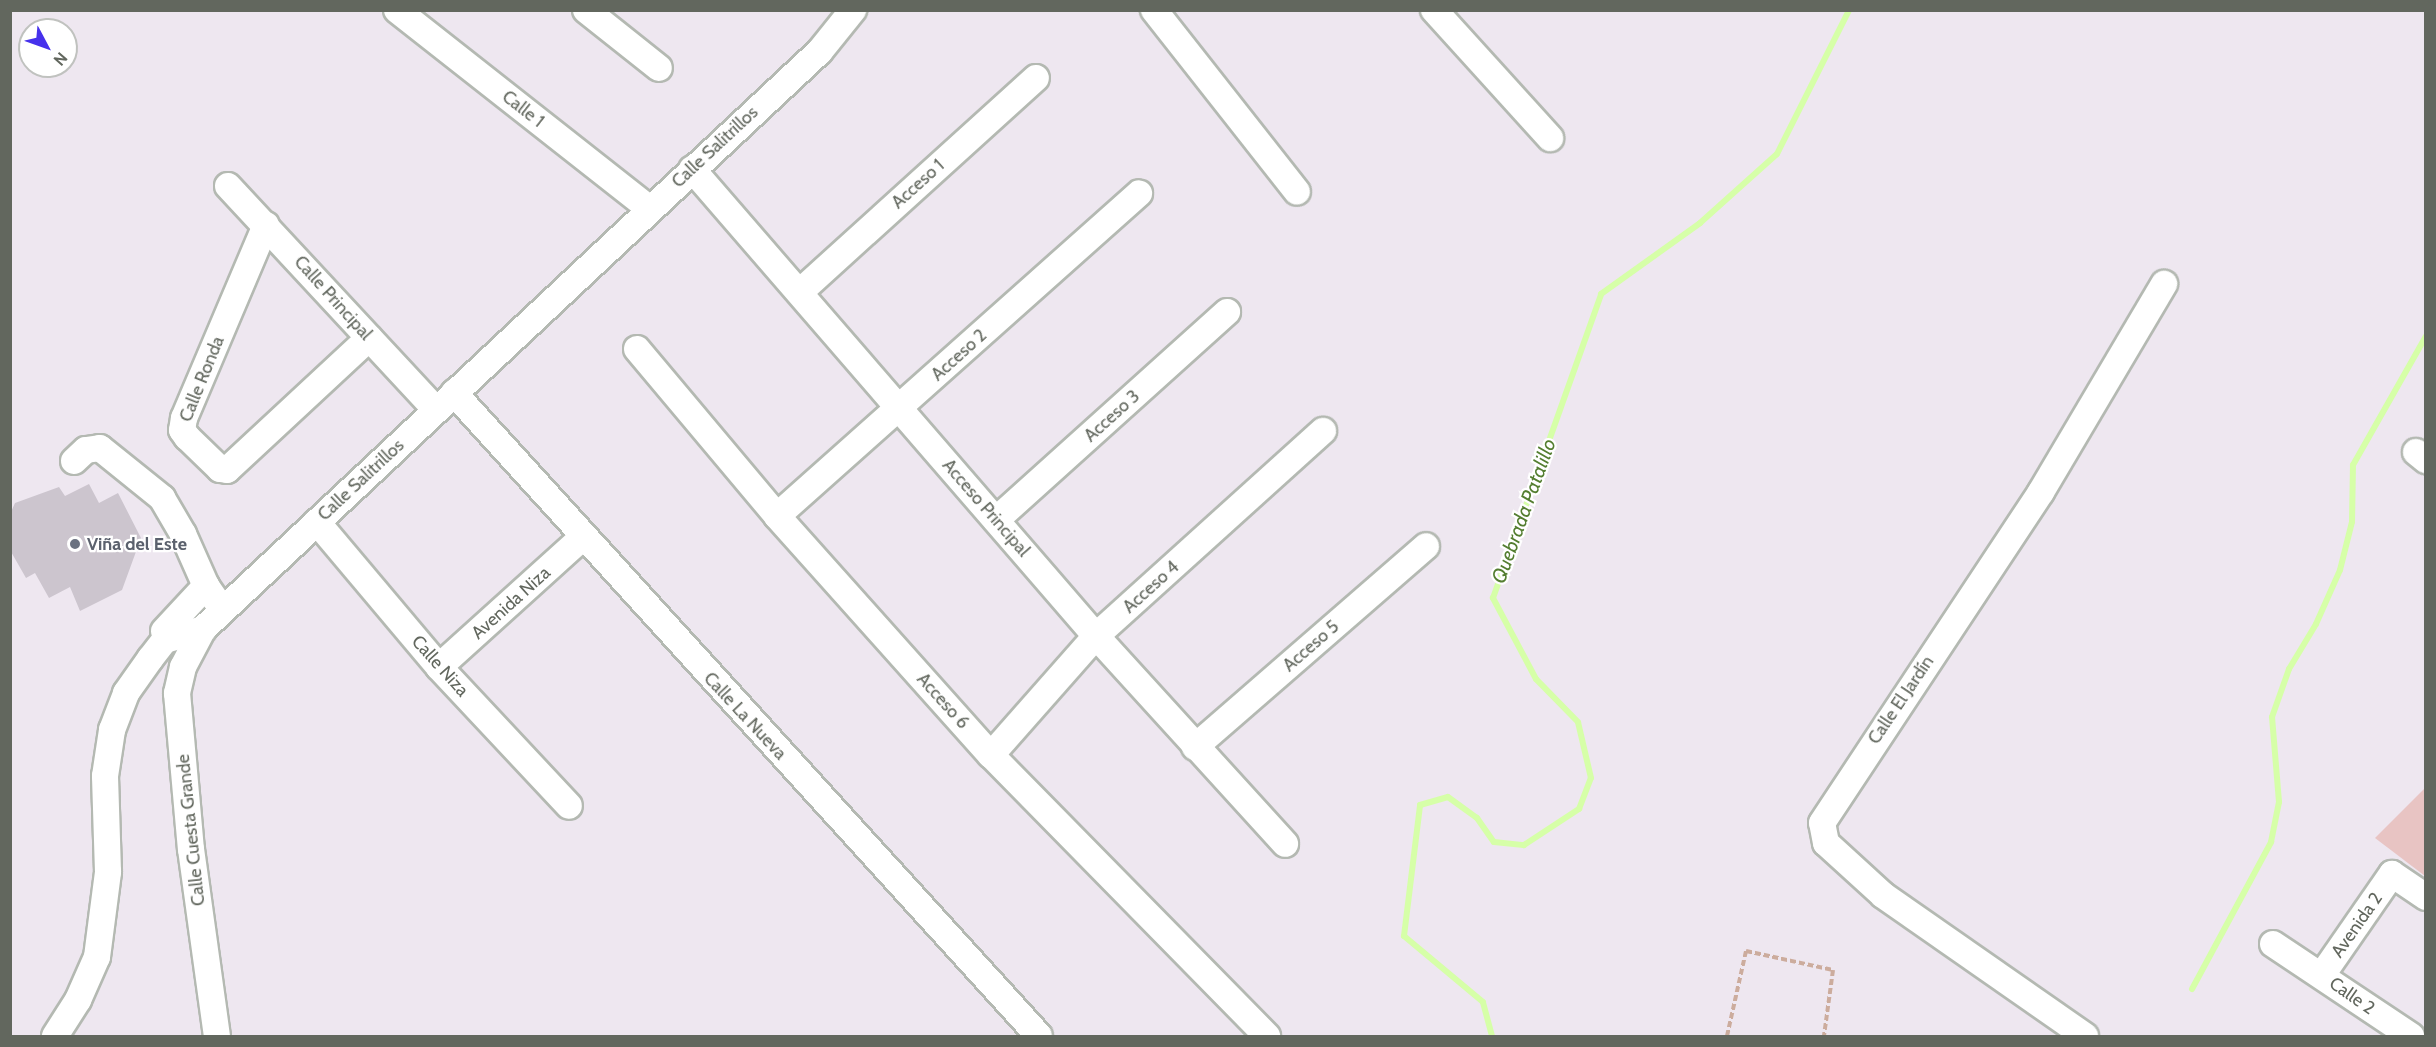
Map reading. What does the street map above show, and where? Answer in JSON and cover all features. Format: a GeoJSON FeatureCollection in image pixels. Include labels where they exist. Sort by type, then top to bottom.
{"type":"FeatureCollection","features":[{"type":"Feature","properties":{"kind":"street","name":"Calle 1"},"geometry":{"type":"LineString","coordinates":[[397,10],[649,208]]}},
{"type":"Feature","properties":{"kind":"street"},"geometry":{"type":"LineString","coordinates":[[586,10],[659,68]]}},
{"type":"Feature","properties":{"kind":"street","name":"Calle Salitrillos"},"geometry":{"type":"LineString","coordinates":[[55,1036],[78,1000],[97,957],[108,872],[105,776],[112,730],[126,693],[165,640],[203,628],[649,208],[820,51],[853,10]]}},
{"type":"Feature","properties":{"kind":"street"},"geometry":{"type":"LineString","coordinates":[[1154,10],[1297,192]]}},
{"type":"Feature","properties":{"kind":"street"},"geometry":{"type":"LineString","coordinates":[[1434,10],[1550,138]]}},
{"type":"Feature","properties":{"kind":"street","name":"Acceso 1"},"geometry":{"type":"LineString","coordinates":[[801,291],[1036,78]]}},
{"type":"Feature","properties":{"kind":"street","name":"Acceso Principal"},"geometry":{"type":"LineString","coordinates":[[692,169],[801,291],[1096,636],[1285,844]]}},
{"type":"Feature","properties":{"kind":"street","name":"Calle Principal"},"geometry":{"type":"LineString","coordinates":[[228,186],[369,338],[445,401]]}},
{"type":"Feature","properties":{"kind":"street","name":"Acceso 2"},"geometry":{"type":"LineString","coordinates":[[777,516],[900,409],[1139,193]]}},
{"type":"Feature","properties":{"kind":"street","name":"Calle Ronda"},"geometry":{"type":"LineString","coordinates":[[266,225],[184,418],[182,430],[187,437],[220,469],[227,470],[369,338]]}},
{"type":"Feature","properties":{"kind":"street","name":"Calle El Jardín"},"geometry":{"type":"LineString","coordinates":[[2085,1036],[1883,895],[1827,843],[1822,823],[2041,492],[2164,284]]}},
{"type":"Feature","properties":{"kind":"street","name":"Acceso 3"},"geometry":{"type":"LineString","coordinates":[[996,520],[1227,312]]}},
{"type":"Feature","properties":{"kind":"street","name":"Acceso 6"},"geometry":{"type":"LineString","coordinates":[[637,348],[777,516],[991,755],[1267,1036]]}},
{"type":"Feature","properties":{"kind":"street","name":"Calle La Nueva"},"geometry":{"type":"LineString","coordinates":[[445,401],[582,538],[1039,1036]]}},
{"type":"Feature","properties":{"kind":"street","name":"Acceso 4"},"geometry":{"type":"LineString","coordinates":[[991,755],[1096,636],[1323,431]]}},
{"type":"Feature","properties":{"kind":"street"},"geometry":{"type":"LineString","coordinates":[[74,461],[86,450],[100,448],[156,492],[183,534],[206,586],[222,609]]}},
{"type":"Feature","properties":{"kind":"street","name":"Calle Niza"},"geometry":{"type":"LineString","coordinates":[[317,522],[439,667],[569,806]]}},
{"type":"Feature","properties":{"kind":"street","name":"Avenida Niza"},"geometry":{"type":"LineString","coordinates":[[439,667],[582,538]]}},
{"type":"Feature","properties":{"kind":"street","name":"Acceso 5"},"geometry":{"type":"LineString","coordinates":[[1195,747],[1426,546]]}},
{"type":"Feature","properties":{"kind":"street"},"geometry":{"type":"LineString","coordinates":[[164,631],[206,586]]}},
{"type":"Feature","properties":{"kind":"street","name":"Calle Cuesta Grande"},"geometry":{"type":"LineString","coordinates":[[203,628],[183,667],[177,693],[191,849],[218,1036]]}},
{"type":"Feature","properties":{"kind":"street","name":"Avenida 2"},"geometry":{"type":"LineString","coordinates":[[2322,975],[2392,874],[2426,897]]}},
{"type":"Feature","properties":{"kind":"street","name":"Calle 2"},"geometry":{"type":"LineString","coordinates":[[2273,944],[2411,1036]]}},
{"type":"Feature","properties":{"kind":"path"},"geometry":{"type":"LineString","coordinates":[[1727,1036],[1746,951],[1833,970],[1824,1036]]}},
{"type":"Feature","properties":{"kind":"shaded area"},"geometry":{"type":"Polygon","coordinates":[[[2425,788],[2425,876],[2375,838],[2425,788]]]}},
{"type":"Feature","properties":{"kind":"building","name":"Viña del Este"},"geometry":{"type":"Polygon","coordinates":[[[89,484],[99,503],[118,493],[141,538],[122,590],[80,611],[70,587],[49,598],[35,573],[26,578],[10,550],[10,514],[15,503],[59,487],[65,496],[89,484]]]}},
{"type":"Feature","properties":{"kind":"waterway","name":"Quebrada Patalillo"},"geometry":{"type":"LineString","coordinates":[[1492,1036],[1483,1002],[1404,936],[1420,805],[1448,797],[1477,818],[1494,842],[1524,845],[1579,809],[1591,778],[1578,722],[1536,679],[1493,598],[1601,294],[1700,223],[1777,154],[1849,10]]}},
{"type":"Feature","properties":{"kind":"waterway"},"geometry":{"type":"LineString","coordinates":[[2192,989],[2271,842],[2279,802],[2272,717],[2289,669],[2316,624],[2340,570],[2352,522],[2353,465],[2426,336]]}},
{"type":"Feature","properties":{"kind":"place","name":"Viña del Este"},"geometry":{"type":"Point","coordinates":[75,544]}}]}
